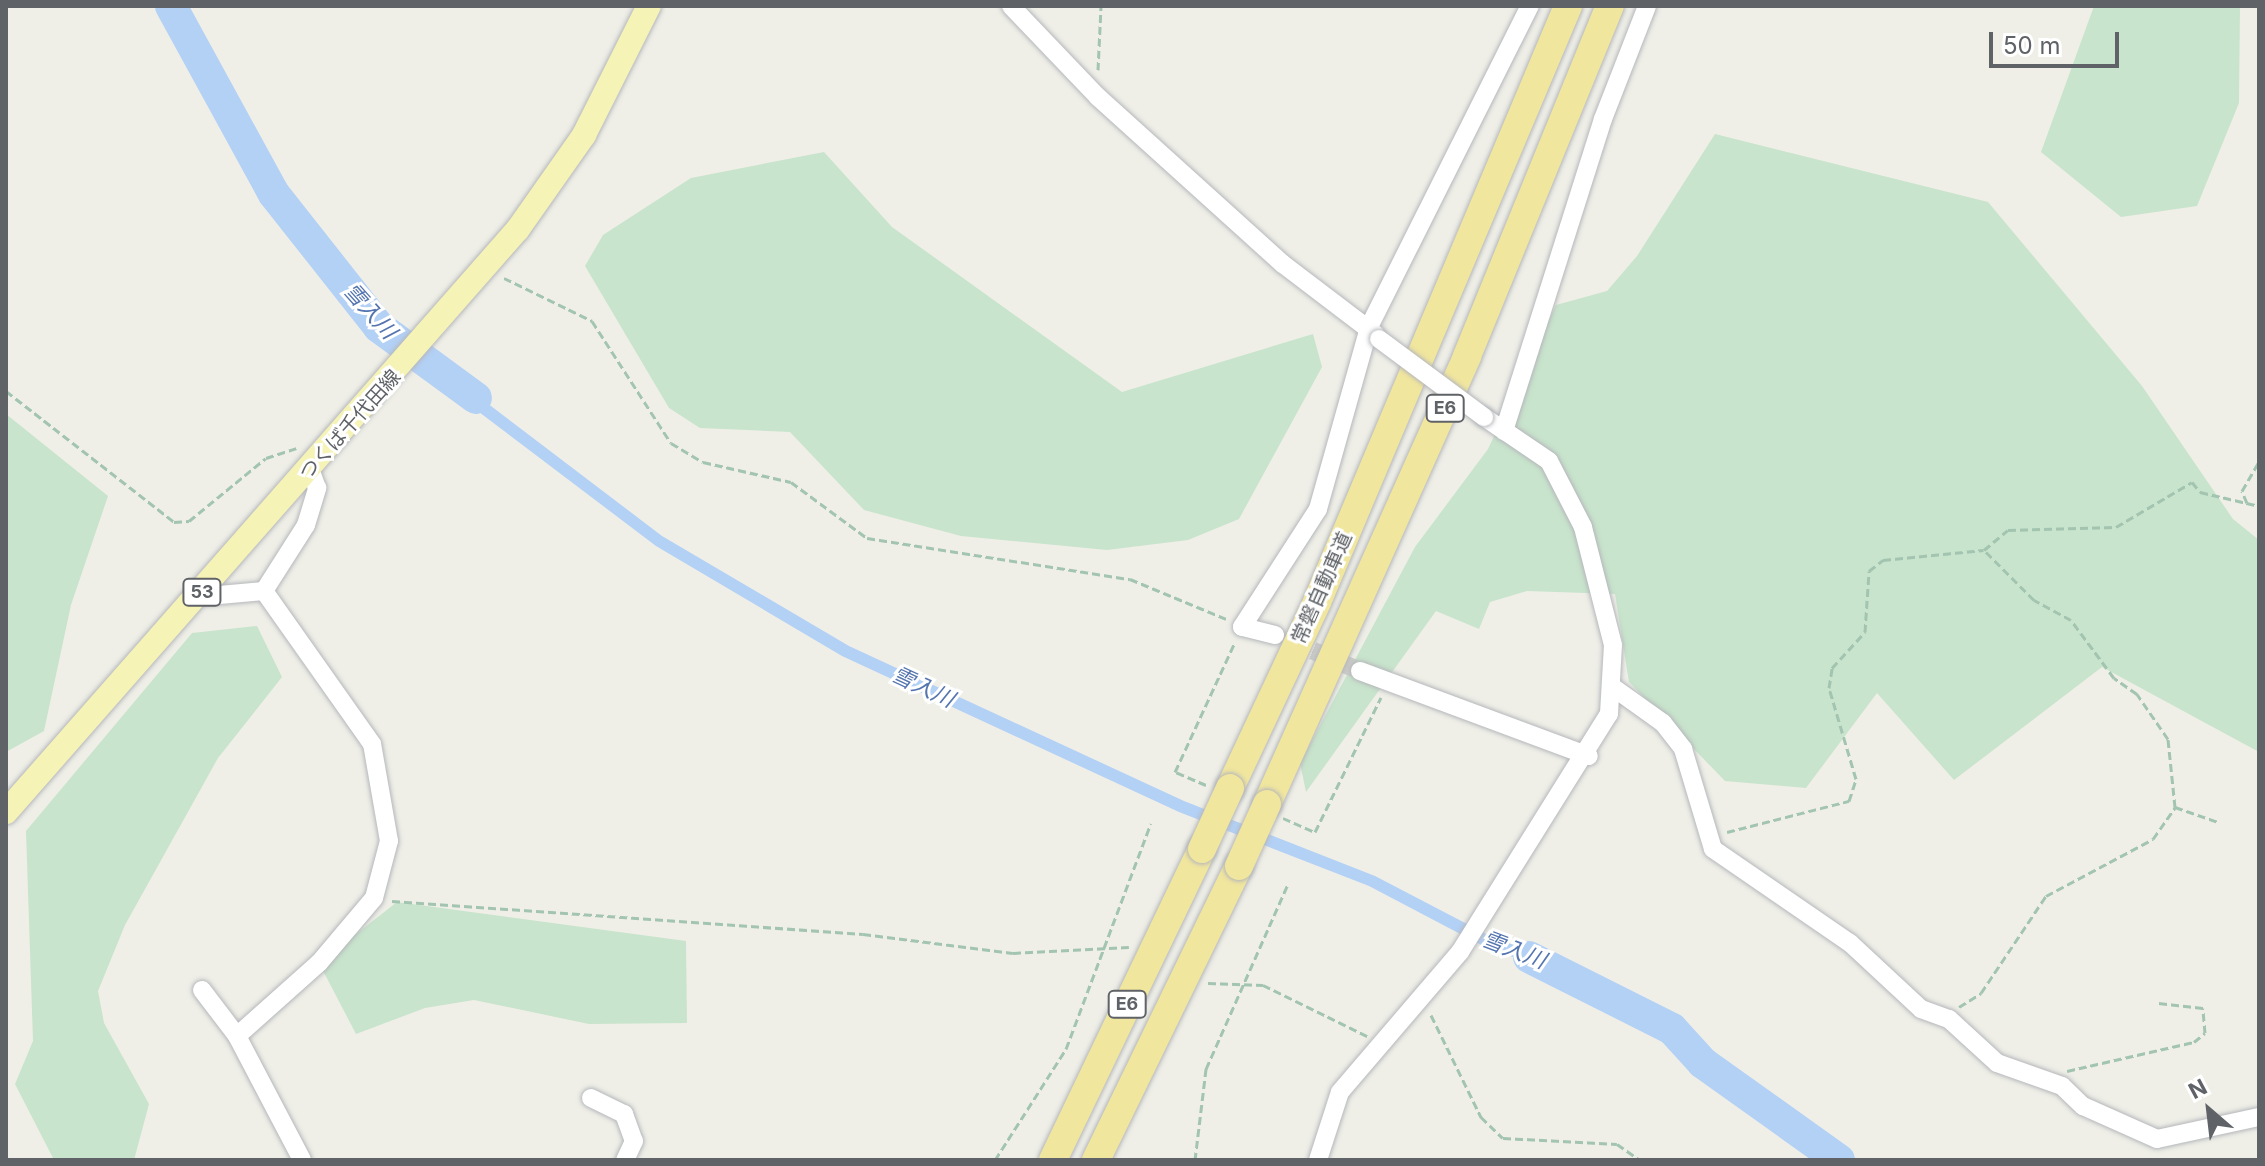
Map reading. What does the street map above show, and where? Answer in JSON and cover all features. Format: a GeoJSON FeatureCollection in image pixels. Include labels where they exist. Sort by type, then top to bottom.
{"type":"FeatureCollection","features":[{"type":"Feature","properties":{"kind":"highway","name":"常磐自動車道"},"geometry":{"type":"LineString","coordinates":[[1053,1160],[1317,602],[1568,6]]}},
{"type":"Feature","properties":{"kind":"highway","name":"常磐自動車道"},"geometry":{"type":"LineString","coordinates":[[1096,1160],[1239,866],[1467,356],[1610,6]]}},
{"type":"Feature","properties":{"kind":"main road","name":"つくば千代田線"},"geometry":{"type":"LineString","coordinates":[[6,812],[430,337],[486,269],[584,135],[649,6]]}},
{"type":"Feature","properties":{"kind":"street"},"geometry":{"type":"LineString","coordinates":[[1011,6],[1098,97],[1283,264],[1484,417],[1549,461],[1583,527],[1609,618],[1614,688],[1589,756],[1460,952],[1340,1092],[1318,1160]]}},
{"type":"Feature","properties":{"kind":"street"},"geometry":{"type":"LineString","coordinates":[[1275,635],[1242,627],[1318,509],[1374,333],[1530,6]]}},
{"type":"Feature","properties":{"kind":"street"},"geometry":{"type":"LineString","coordinates":[[1504,431],[1603,119],[1647,6]]}},
{"type":"Feature","properties":{"kind":"street"},"geometry":{"type":"LineString","coordinates":[[264,591],[306,525],[317,488],[310,469]]}},
{"type":"Feature","properties":{"kind":"street"},"geometry":{"type":"LineString","coordinates":[[197,597],[264,591]]}},
{"type":"Feature","properties":{"kind":"street"},"geometry":{"type":"LineString","coordinates":[[237,1036],[319,963],[374,898],[389,841],[372,744],[264,591]]}},
{"type":"Feature","properties":{"kind":"street"},"geometry":{"type":"LineString","coordinates":[[1360,671],[1589,756]]}},
{"type":"Feature","properties":{"kind":"street"},"geometry":{"type":"LineString","coordinates":[[1614,688],[1663,723],[1683,749],[1713,849],[1850,943],[1921,1009],[1949,1019],[1997,1063],[2062,1086],[2083,1106],[2157,1139],[2259,1117]]}},
{"type":"Feature","properties":{"kind":"street"},"geometry":{"type":"LineString","coordinates":[[202,990],[237,1036],[302,1160]]}},
{"type":"Feature","properties":{"kind":"street"},"geometry":{"type":"LineString","coordinates":[[591,1098],[624,1114],[634,1141],[625,1160]]}},
{"type":"Feature","properties":{"kind":"path"},"geometry":{"type":"LineString","coordinates":[[1098,97],[1101,6]]}},
{"type":"Feature","properties":{"kind":"path"},"geometry":{"type":"LineString","coordinates":[[486,269],[592,321],[671,443],[703,462],[791,482],[867,538],[1130,579],[1242,627]]}},
{"type":"Feature","properties":{"kind":"path"},"geometry":{"type":"LineString","coordinates":[[6,391],[174,522],[189,521],[266,458],[296,448],[310,469]]}},
{"type":"Feature","properties":{"kind":"path"},"geometry":{"type":"LineString","coordinates":[[2247,503],[2242,491],[2259,461]]}},
{"type":"Feature","properties":{"kind":"path"},"geometry":{"type":"LineString","coordinates":[[1711,835],[1849,801],[1856,779],[1829,688],[1832,668],[1865,632],[1869,571],[1883,560],[1984,550],[2008,530],[2116,527],[2170,502],[2192,482],[2200,492],[2259,506]]}},
{"type":"Feature","properties":{"kind":"path"},"geometry":{"type":"LineString","coordinates":[[1949,1019],[1981,993],[2046,896],[2153,839],[2175,807],[2168,739],[2137,694],[2114,678],[2071,620],[2034,600],[1984,550]]}},
{"type":"Feature","properties":{"kind":"path"},"geometry":{"type":"LineString","coordinates":[[2175,807],[2218,822]]}},
{"type":"Feature","properties":{"kind":"path"},"geometry":{"type":"LineString","coordinates":[[995,1160],[1066,1049],[1100,947],[1151,823]]}},
{"type":"Feature","properties":{"kind":"path"},"geometry":{"type":"LineString","coordinates":[[1195,1160],[1206,1069],[1288,884]]}},
{"type":"Feature","properties":{"kind":"path"},"geometry":{"type":"LineString","coordinates":[[374,898],[863,934],[1013,953],[1129,947]]}},
{"type":"Feature","properties":{"kind":"path"},"geometry":{"type":"LineString","coordinates":[[1208,983],[1263,985],[1383,1044]]}},
{"type":"Feature","properties":{"kind":"path"},"geometry":{"type":"LineString","coordinates":[[1424,996],[1456,1073],[1481,1117],[1503,1138],[1617,1144],[1640,1160]]}},
{"type":"Feature","properties":{"kind":"path"},"geometry":{"type":"LineString","coordinates":[[2062,1086],[2068,1068],[2194,1042],[2205,1033],[2203,1008],[2158,1003]]}},
{"type":"Feature","properties":{"kind":"green space"},"geometry":{"type":"Polygon","coordinates":[[[2094,6],[2240,6],[2239,103],[2197,206],[2121,217],[2041,152],[2094,6]]]}},
{"type":"Feature","properties":{"kind":"green space"},"geometry":{"type":"Polygon","coordinates":[[[1715,134],[1988,202],[2142,386],[2233,519],[2259,540],[2259,752],[2102,667],[1954,780],[1877,693],[1806,788],[1725,781],[1629,682],[1615,594],[1527,591],[1490,602],[1479,629],[1436,611],[1306,792],[1300,763],[1415,547],[1488,449],[1556,305],[1607,291],[1637,256],[1715,134]]]}},
{"type":"Feature","properties":{"kind":"green space"},"geometry":{"type":"Polygon","coordinates":[[[824,152],[892,227],[1122,392],[1313,334],[1322,367],[1239,519],[1188,540],[1107,550],[961,536],[864,510],[790,432],[700,428],[669,408],[585,266],[603,235],[691,178],[824,152]]]}},
{"type":"Feature","properties":{"kind":"green space"},"geometry":{"type":"Polygon","coordinates":[[[6,414],[108,496],[71,605],[44,731],[6,752],[6,414]]]}},
{"type":"Feature","properties":{"kind":"green space"},"geometry":{"type":"Polygon","coordinates":[[[257,626],[282,677],[218,758],[125,925],[98,991],[104,1023],[149,1104],[134,1160],[54,1160],[15,1084],[33,1041],[26,831],[192,633],[257,626]]]}},
{"type":"Feature","properties":{"kind":"green space"},"geometry":{"type":"Polygon","coordinates":[[[397,902],[686,941],[687,1023],[589,1024],[474,1000],[425,1008],[356,1034],[319,963],[397,902]]]}},
{"type":"Feature","properties":{"kind":"water"},"geometry":{"type":"Polygon","coordinates":[[[445,371],[662,536],[849,646],[1184,801],[1375,876],[1492,937],[1572,966],[1566,976],[1485,947],[1369,886],[1179,812],[842,656],[656,546],[438,381],[445,371]]]}},
{"type":"Feature","properties":{"kind":"waterway","name":"雪入川"},"geometry":{"type":"LineString","coordinates":[[171,6],[274,194],[379,327],[476,398]]}},
{"type":"Feature","properties":{"kind":"waterway","name":"雪入川"},"geometry":{"type":"LineString","coordinates":[[1529,957],[1672,1029],[1703,1063],[1839,1160]]}},
{"type":"Feature","properties":{"kind":"tunnel"},"geometry":{"type":"LineString","coordinates":[[1288,640],[1360,671]]}}]}
